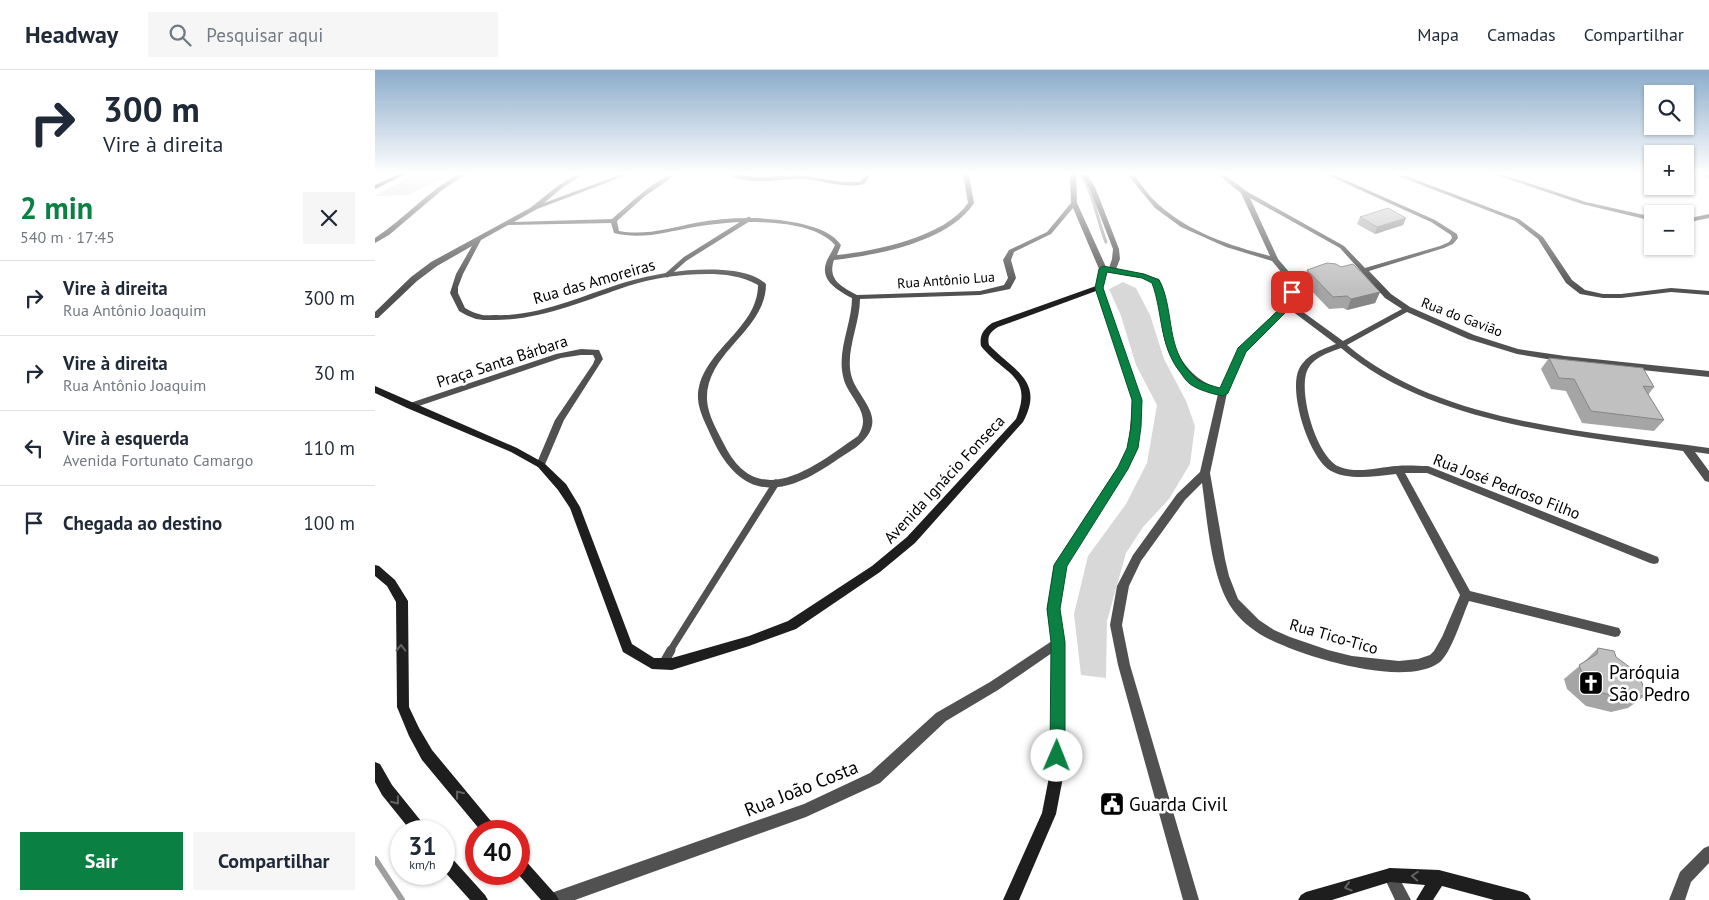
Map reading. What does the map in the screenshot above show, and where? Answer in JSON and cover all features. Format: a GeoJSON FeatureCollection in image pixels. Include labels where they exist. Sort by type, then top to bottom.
{"type":"FeatureCollection","features":[{"type":"Feature","properties":{"kind":"street"},"geometry":{"type":"LineString","coordinates":[[375,241],[392,230],[410,213]]}},
{"type":"Feature","properties":{"kind":"street"},"geometry":{"type":"LineString","coordinates":[[375,316],[425,271],[526,213]]}},
{"type":"Feature","properties":{"kind":"street"},"geometry":{"type":"LineString","coordinates":[[507,224],[614,221],[623,213]]}},
{"type":"Feature","properties":{"kind":"street"},"geometry":{"type":"LineString","coordinates":[[831,258],[880,252],[908,245],[961,217],[964,213]]}},
{"type":"Feature","properties":{"kind":"street","name":"Rua Antônio Lua"},"geometry":{"type":"LineString","coordinates":[[856,297],[980,293],[1007,287],[1012,278],[1007,260],[1011,251],[1049,233],[1066,213]]}},
{"type":"Feature","properties":{"kind":"street"},"geometry":{"type":"LineString","coordinates":[[1011,900],[1049,814],[1057,772],[1058,642],[1053,609],[1060,565],[1122,469],[1133,448],[1136,427],[1137,400],[1099,288],[1103,269],[1078,213]]}},
{"type":"Feature","properties":{"kind":"street"},"geometry":{"type":"LineString","coordinates":[[1102,213],[1116,249],[1116,259],[1112,271]]}},
{"type":"Feature","properties":{"kind":"street"},"geometry":{"type":"LineString","coordinates":[[1166,213],[1196,232],[1238,248],[1275,259]]}},
{"type":"Feature","properties":{"kind":"street"},"geometry":{"type":"LineString","coordinates":[[1191,900],[1124,665],[1116,625],[1123,586],[1137,558],[1181,497],[1205,472],[1223,393],[1242,350],[1292,300],[1290,284],[1286,273],[1275,259],[1254,213]]}},
{"type":"Feature","properties":{"kind":"street","name":"Rua do Gavião"},"geometry":{"type":"LineString","coordinates":[[1282,213],[1331,240],[1349,253],[1388,296],[1407,309],[1471,337],[1517,351],[1565,359],[1709,374]]}},
{"type":"Feature","properties":{"kind":"street"},"geometry":{"type":"LineString","coordinates":[[1365,270],[1451,243],[1455,238],[1454,234],[1415,213]]}},
{"type":"Feature","properties":{"kind":"street"},"geometry":{"type":"LineString","coordinates":[[1498,213],[1517,220],[1541,238],[1569,281],[1583,292],[1603,296],[1621,296],[1671,290],[1709,293]]}},
{"type":"Feature","properties":{"kind":"street"},"geometry":{"type":"LineString","coordinates":[[1626,213],[1644,217]]}},
{"type":"Feature","properties":{"kind":"street"},"geometry":{"type":"LineString","coordinates":[[1694,219],[1709,216]]}},
{"type":"Feature","properties":{"kind":"street"},"geometry":{"type":"LineString","coordinates":[[614,221],[616,232],[639,235],[696,225],[749,219],[794,224],[831,237],[838,245],[828,266],[829,277],[833,284],[856,297]]}},
{"type":"Feature","properties":{"kind":"street","name":"Rua das Amoreiras"},"geometry":{"type":"LineString","coordinates":[[478,241],[463,267],[454,291],[457,303],[467,311],[479,316],[507,318],[529,316],[624,285],[667,275],[730,273],[749,276],[762,284],[764,292],[756,308],[709,373],[703,396],[709,422],[725,455],[747,478],[759,483],[790,481],[808,474],[866,432],[868,417],[847,377],[853,321],[857,309],[856,297]]}},
{"type":"Feature","properties":{"kind":"street"},"geometry":{"type":"LineString","coordinates":[[1103,269],[1144,276],[1156,281],[1162,299],[1171,350],[1179,364],[1193,382],[1223,393]]}},
{"type":"Feature","properties":{"kind":"street","name":"Avenida Ignácio Fonseca"},"geometry":{"type":"LineString","coordinates":[[662,665],[749,641],[792,625],[876,569],[911,540],[1021,420],[1026,409],[1028,398],[1022,379],[1017,371],[985,346],[983,339],[986,333],[995,325],[1099,288]]}},
{"type":"Feature","properties":{"kind":"street"},"geometry":{"type":"LineString","coordinates":[[1289,305],[1365,364],[1383,375],[1414,389],[1494,416],[1570,433],[1709,451]]}},
{"type":"Feature","properties":{"kind":"street","name":"Rua José Pedroso Filho"},"geometry":{"type":"LineString","coordinates":[[1407,309],[1309,360],[1300,379],[1301,406],[1318,450],[1325,462],[1340,471],[1361,474],[1415,468],[1439,473],[1654,560]]}},
{"type":"Feature","properties":{"kind":"street","name":"Praça Santa Bárbara"},"geometry":{"type":"LineString","coordinates":[[410,406],[559,356],[581,352],[596,352],[599,358],[597,364],[560,420],[541,465]]}},
{"type":"Feature","properties":{"kind":"street"},"geometry":{"type":"LineString","coordinates":[[375,389],[410,406],[514,450],[541,465],[562,487],[575,507],[627,648],[652,663],[662,665]]}},
{"type":"Feature","properties":{"kind":"street"},"geometry":{"type":"LineString","coordinates":[[1686,448],[1709,478]]}},
{"type":"Feature","properties":{"kind":"street"},"geometry":{"type":"LineString","coordinates":[[1398,469],[1466,595],[1615,632]]}},
{"type":"Feature","properties":{"kind":"street","name":"Rua Tico-Tico"},"geometry":{"type":"LineString","coordinates":[[1205,472],[1224,579],[1233,601],[1249,620],[1271,634],[1303,647],[1358,663],[1385,667],[1419,666],[1436,658],[1444,646],[1466,595]]}},
{"type":"Feature","properties":{"kind":"street"},"geometry":{"type":"LineString","coordinates":[[375,569],[391,583],[402,601],[403,707],[427,755],[481,820]]}},
{"type":"Feature","properties":{"kind":"street","name":"Rua João Costa"},"geometry":{"type":"LineString","coordinates":[[553,900],[806,810],[875,778],[941,717],[994,686],[1058,642]]}},
{"type":"Feature","properties":{"kind":"street"},"geometry":{"type":"LineString","coordinates":[[375,769],[387,790],[411,820]]}},
{"type":"Feature","properties":{"kind":"street"},"geometry":{"type":"LineString","coordinates":[[1677,900],[1685,877],[1709,853]]}},
{"type":"Feature","properties":{"kind":"street"},"geometry":{"type":"LineString","coordinates":[[455,872],[480,900]]}},
{"type":"Feature","properties":{"kind":"street"},"geometry":{"type":"LineString","coordinates":[[1390,875],[1403,900]]}},
{"type":"Feature","properties":{"kind":"street"},"geometry":{"type":"LineString","coordinates":[[1306,900],[1390,875],[1439,878],[1523,900]]}},
{"type":"Feature","properties":{"kind":"street"},"geometry":{"type":"LineString","coordinates":[[530,876],[553,900]]}},
{"type":"Feature","properties":{"kind":"street"},"geometry":{"type":"LineString","coordinates":[[1424,900],[1439,878]]}},
{"type":"Feature","properties":{"kind":"lane"},"geometry":{"type":"LineString","coordinates":[[667,275],[685,259],[749,219]]}},
{"type":"Feature","properties":{"kind":"lane"},"geometry":{"type":"LineString","coordinates":[[662,665],[690,617],[776,483]]}},
{"type":"Feature","properties":{"kind":"shaded area"},"geometry":{"type":"Polygon","coordinates":[[[1123,282],[1136,288],[1150,315],[1164,359],[1186,401],[1195,426],[1190,464],[1169,499],[1143,527],[1126,553],[1107,621],[1106,678],[1081,675],[1074,614],[1088,556],[1126,504],[1147,463],[1157,405],[1136,365],[1121,316],[1109,289],[1123,282]]]}},
{"type":"Feature","properties":{"kind":"building"},"geometry":{"type":"Polygon","coordinates":[[[1373,213],[1397,213],[1406,218],[1377,227],[1360,217],[1373,213]]]}},
{"type":"Feature","properties":{"kind":"building"},"geometry":{"type":"Polygon","coordinates":[[[1327,263],[1336,264],[1341,267],[1353,264],[1380,292],[1351,299],[1347,296],[1333,297],[1307,270],[1327,263]]]}},
{"type":"Feature","properties":{"kind":"building"},"geometry":{"type":"Polygon","coordinates":[[[1549,358],[1643,368],[1654,387],[1643,386],[1664,420],[1591,411],[1574,379],[1559,378],[1549,358]]]}},
{"type":"Feature","properties":{"kind":"building"},"geometry":{"type":"Polygon","coordinates":[[[1598,648],[1614,651],[1616,657],[1639,674],[1646,695],[1627,698],[1602,693],[1583,675],[1579,665],[1597,654],[1598,648]]]}},
{"type":"Feature","properties":{"kind":"waterway"},"geometry":{"type":"LineString","coordinates":[[1096,213],[1106,242]]}},
{"type":"Feature","properties":{"kind":"waterway"},"geometry":{"type":"LineString","coordinates":[[375,859],[402,900]]}},
{"type":"Feature","properties":{"kind":"place","name":"Paróquia São Pedro"},"geometry":{"type":"Point","coordinates":[1591,683]}},
{"type":"Feature","properties":{"kind":"place","name":"Guarda Civil"},"geometry":{"type":"Point","coordinates":[1112,804]}},
{"type":"Feature","properties":{"kind":"route"},"geometry":{"type":"LineString","coordinates":[[1057,756],[1058,642],[1053,609],[1060,565],[1122,469],[1133,448],[1136,427],[1137,400],[1099,288],[1103,269],[1144,276],[1156,281],[1159,285],[1171,350],[1179,364],[1193,382],[1223,393],[1231,371],[1242,350],[1289,305],[1292,300],[1292,292]]}}]}
